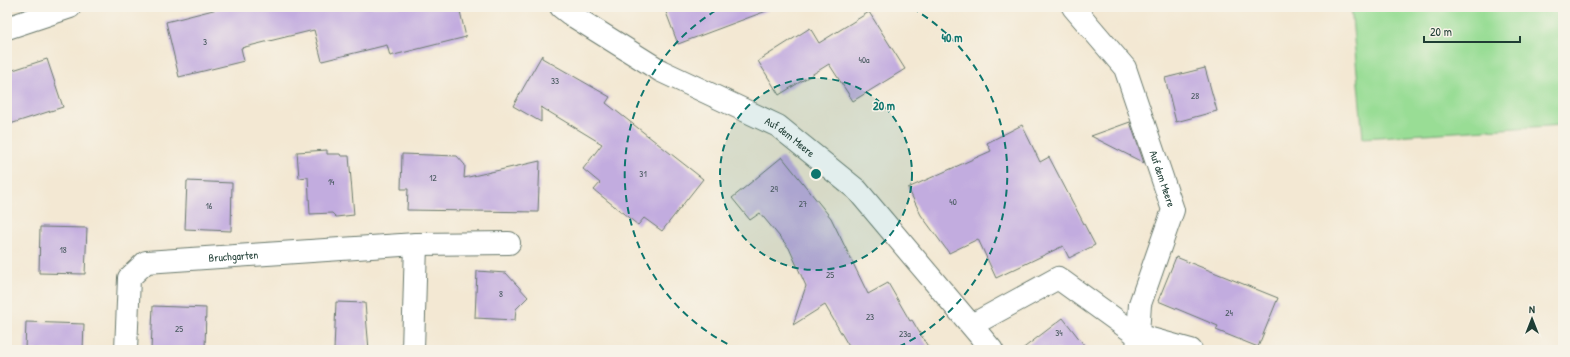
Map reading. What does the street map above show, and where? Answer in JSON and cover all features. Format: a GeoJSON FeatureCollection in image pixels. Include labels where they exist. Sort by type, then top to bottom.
{"type":"FeatureCollection","features":[{"type":"Feature","properties":{"kind":"street"},"geometry":{"type":"LineString","coordinates":[[7,28],[70,7]]}},
{"type":"Feature","properties":{"kind":"street","name":"Auf dem Meere"},"geometry":{"type":"LineString","coordinates":[[1073,7],[1125,68],[1173,210],[1140,304],[1137,342]]}},
{"type":"Feature","properties":{"kind":"street","name":"Auf dem Meere"},"geometry":{"type":"LineString","coordinates":[[569,9],[661,71],[778,126],[857,190],[992,350]]}},
{"type":"Feature","properties":{"kind":"street","name":"Bruchgarten"},"geometry":{"type":"LineString","coordinates":[[126,350],[129,278],[146,262],[416,244],[509,243]]}},
{"type":"Feature","properties":{"kind":"street"},"geometry":{"type":"LineString","coordinates":[[414,350],[416,244]]}},
{"type":"Feature","properties":{"kind":"street"},"geometry":{"type":"LineString","coordinates":[[972,325],[1058,278],[1137,342],[1191,350]]}},
{"type":"Feature","properties":{"kind":"green space"},"geometry":{"type":"Polygon","coordinates":[[[1351,7],[1563,7],[1563,125],[1363,138],[1351,7]]]}},
{"type":"Feature","properties":{"kind":"building"},"geometry":{"type":"Polygon","coordinates":[[[225,7],[459,7],[466,37],[390,56],[387,45],[322,61],[314,30],[241,48],[244,61],[179,77],[166,22],[225,7]]]}},
{"type":"Feature","properties":{"kind":"building"},"geometry":{"type":"Polygon","coordinates":[[[664,7],[768,7],[769,10],[678,44],[664,7]]]}},
{"type":"Feature","properties":{"kind":"building"},"geometry":{"type":"Polygon","coordinates":[[[869,12],[905,69],[853,101],[829,64],[779,95],[758,61],[810,28],[819,43],[869,12]]]}},
{"type":"Feature","properties":{"kind":"building"},"geometry":{"type":"Polygon","coordinates":[[[542,55],[542,58],[610,97],[606,103],[703,179],[662,231],[644,218],[638,225],[594,190],[600,183],[583,169],[602,144],[541,107],[541,122],[513,106],[542,55]]]}},
{"type":"Feature","properties":{"kind":"building"},"geometry":{"type":"Polygon","coordinates":[[[47,59],[63,107],[7,125],[7,72],[47,59]]]}},
{"type":"Feature","properties":{"kind":"building"},"geometry":{"type":"Polygon","coordinates":[[[1205,68],[1217,111],[1176,122],[1165,78],[1205,68]]]}},
{"type":"Feature","properties":{"kind":"building"},"geometry":{"type":"Polygon","coordinates":[[[1130,122],[1144,163],[1091,136],[1130,122]]]}},
{"type":"Feature","properties":{"kind":"building"},"geometry":{"type":"Polygon","coordinates":[[[1022,125],[1040,162],[1049,157],[1095,245],[1069,258],[1063,246],[996,278],[978,239],[949,253],[921,215],[908,188],[991,151],[987,143],[1022,125]]]}},
{"type":"Feature","properties":{"kind":"building"},"geometry":{"type":"Polygon","coordinates":[[[327,150],[327,154],[349,156],[354,215],[336,217],[332,213],[310,214],[308,177],[299,178],[297,152],[327,150]]]}},
{"type":"Feature","properties":{"kind":"building"},"geometry":{"type":"Polygon","coordinates":[[[402,154],[457,156],[465,165],[464,178],[540,161],[538,212],[407,210],[408,189],[401,189],[402,154]]]}},
{"type":"Feature","properties":{"kind":"building"},"geometry":{"type":"Polygon","coordinates":[[[782,157],[831,218],[868,294],[888,283],[910,321],[912,320],[930,350],[851,350],[825,305],[793,325],[806,286],[789,248],[760,213],[750,220],[732,198],[782,157]]]}},
{"type":"Feature","properties":{"kind":"building"},"geometry":{"type":"Polygon","coordinates":[[[187,181],[232,183],[231,231],[185,229],[187,181]]]}},
{"type":"Feature","properties":{"kind":"building"},"geometry":{"type":"Polygon","coordinates":[[[40,227],[87,228],[85,274],[39,273],[40,227]]]}},
{"type":"Feature","properties":{"kind":"building"},"geometry":{"type":"Polygon","coordinates":[[[1176,257],[1278,298],[1258,347],[1216,330],[1218,326],[1158,301],[1176,257]]]}},
{"type":"Feature","properties":{"kind":"building"},"geometry":{"type":"Polygon","coordinates":[[[477,271],[506,273],[528,297],[516,309],[515,320],[475,318],[477,271]]]}},
{"type":"Feature","properties":{"kind":"building"},"geometry":{"type":"Polygon","coordinates":[[[336,302],[365,303],[369,350],[334,350],[336,302]]]}},
{"type":"Feature","properties":{"kind":"building"},"geometry":{"type":"Polygon","coordinates":[[[153,306],[206,308],[205,350],[151,350],[153,306]]]}},
{"type":"Feature","properties":{"kind":"building"},"geometry":{"type":"Polygon","coordinates":[[[1063,318],[1088,350],[1021,350],[1063,318]]]}},
{"type":"Feature","properties":{"kind":"building"},"geometry":{"type":"Polygon","coordinates":[[[26,322],[84,324],[83,350],[25,350],[26,322]]]}}]}
